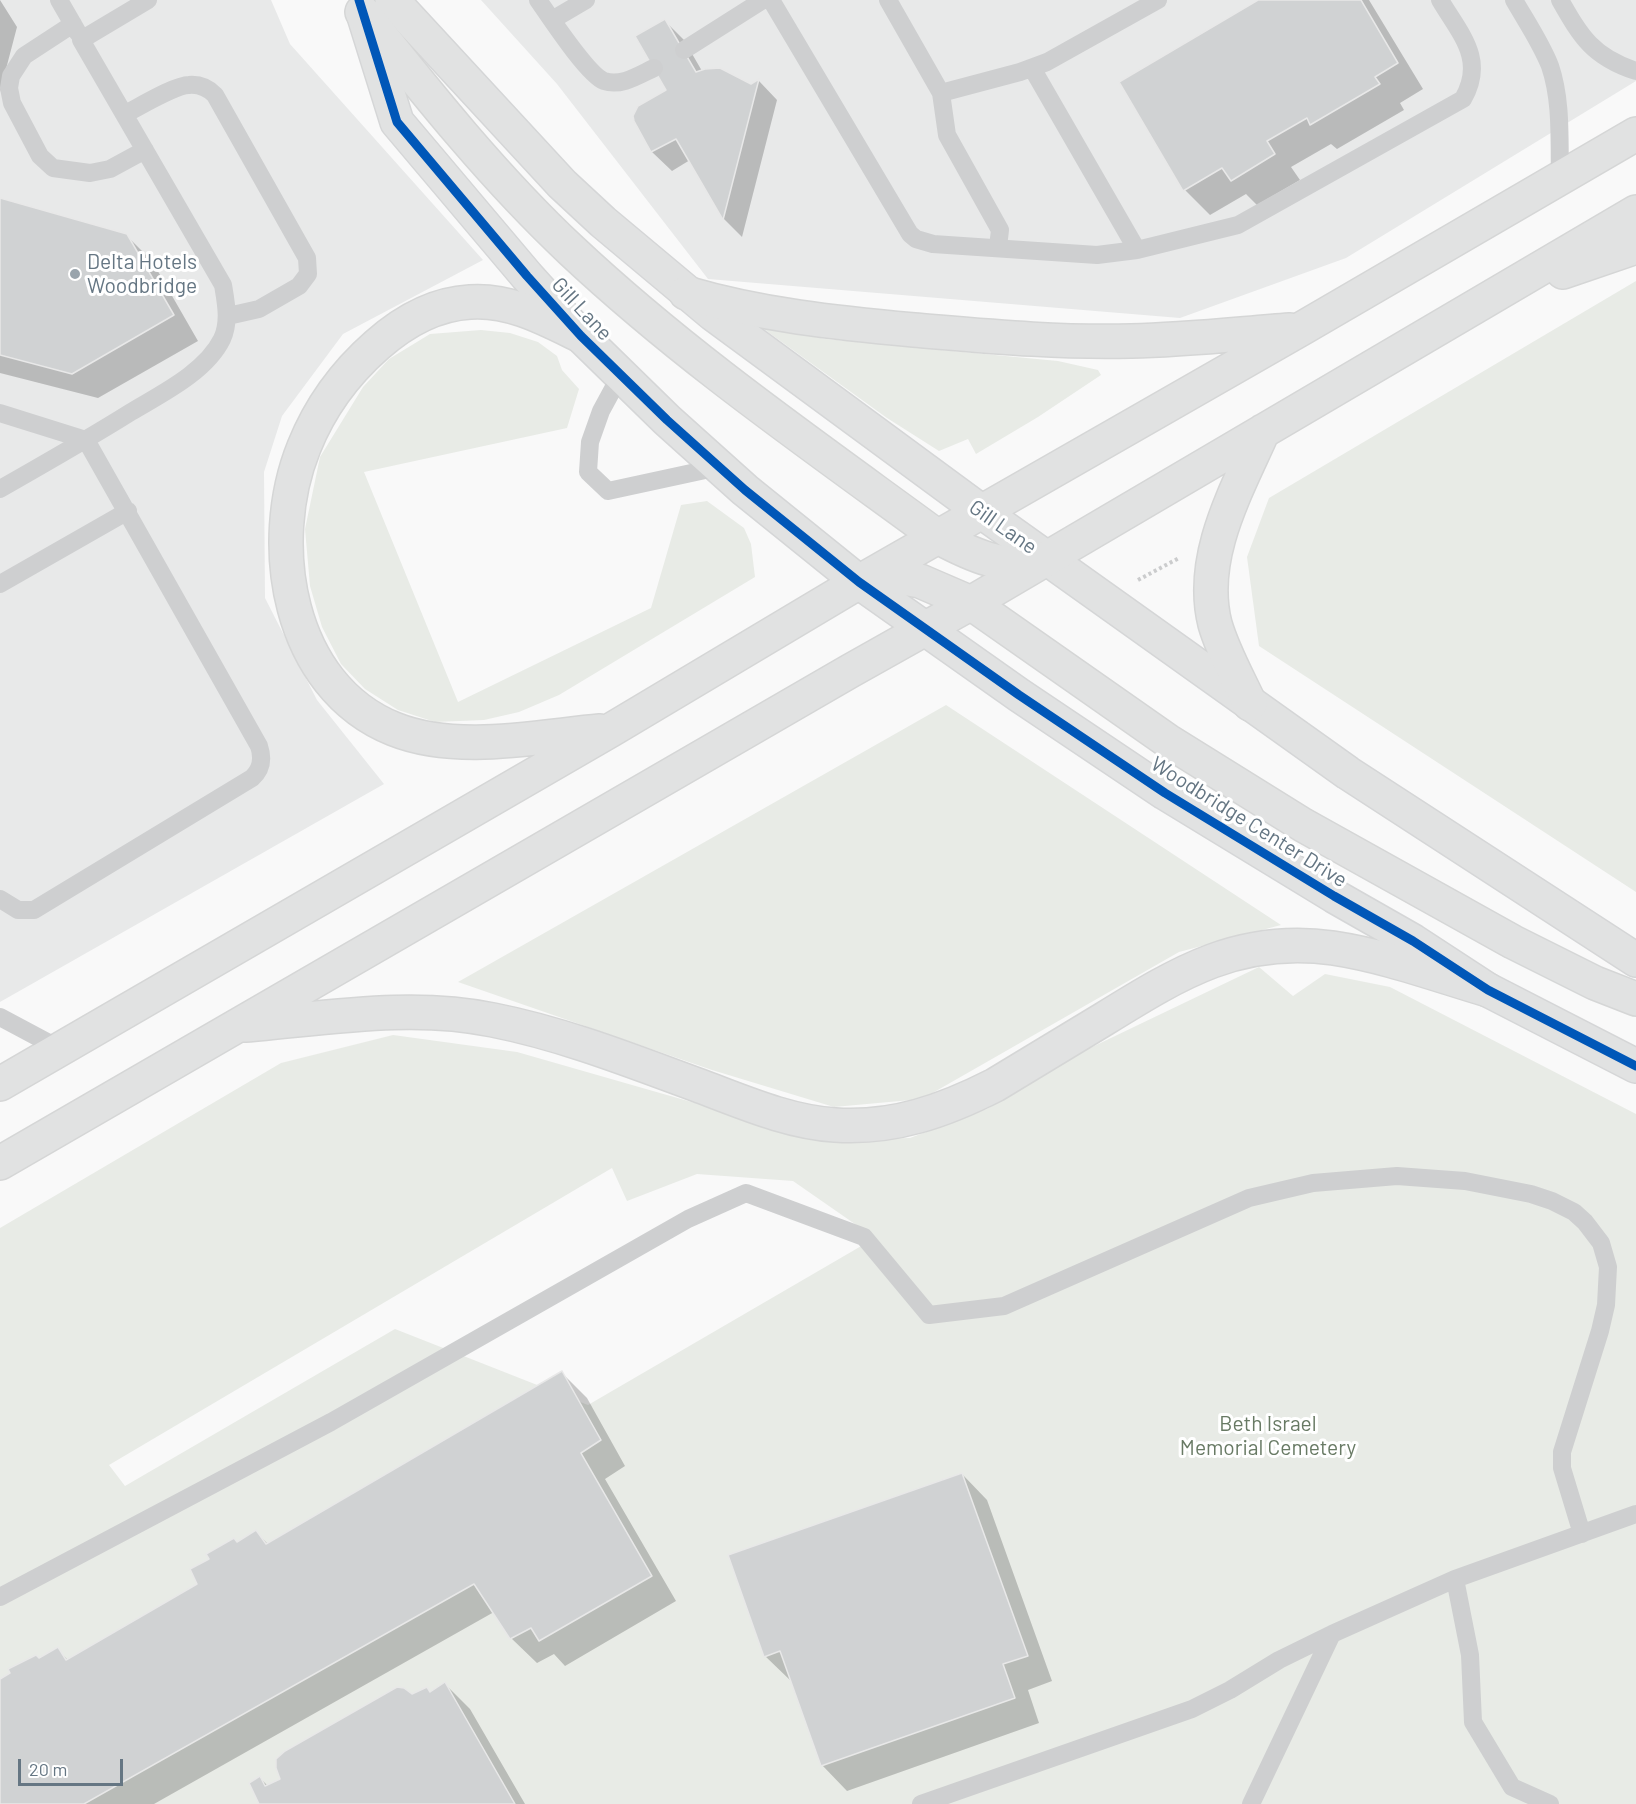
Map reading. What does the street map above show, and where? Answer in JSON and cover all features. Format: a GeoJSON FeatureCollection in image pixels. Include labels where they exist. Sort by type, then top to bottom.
{"type":"FeatureCollection","features":[{"type":"Feature","properties":{"kind":"main road"},"geometry":{"type":"LineString","coordinates":[[371,4],[431,99],[526,204],[572,251],[684,347],[938,537],[968,552],[1003,562],[1028,564],[1047,558]]}},
{"type":"Feature","properties":{"kind":"main road","name":"Gill Lane"},"geometry":{"type":"LineString","coordinates":[[371,4],[603,222],[686,293],[776,362],[1047,558]]}},
{"type":"Feature","properties":{"kind":"main road","name":"Gill Lane"},"geometry":{"type":"LineString","coordinates":[[371,4],[397,122],[526,276],[620,376],[718,468],[859,582]]}},
{"type":"Feature","properties":{"kind":"main road"},"geometry":{"type":"LineString","coordinates":[[0,1084],[611,730],[859,582],[1636,134]]}},
{"type":"Feature","properties":{"kind":"main road"},"geometry":{"type":"LineString","coordinates":[[0,1163],[971,603],[1636,212]]}},
{"type":"Feature","properties":{"kind":"main road"},"geometry":{"type":"LineString","coordinates":[[1493,296],[1636,247]]}},
{"type":"Feature","properties":{"kind":"main road"},"geometry":{"type":"LineString","coordinates":[[686,293],[782,316],[847,324],[1032,339],[1142,341],[1300,329]]}},
{"type":"Feature","properties":{"kind":"main road"},"geometry":{"type":"LineString","coordinates":[[581,336],[514,307],[471,301],[453,303],[430,311],[407,322],[384,338],[362,357],[343,379],[328,400],[304,447],[294,478],[289,506],[287,567],[291,596],[298,620],[306,644],[320,667],[353,704],[394,729],[427,738],[471,742],[611,730]]}},
{"type":"Feature","properties":{"kind":"main road"},"geometry":{"type":"LineString","coordinates":[[1250,704],[1215,624],[1212,584],[1214,557],[1223,522],[1263,431]]}},
{"type":"Feature","properties":{"kind":"main road"},"geometry":{"type":"LineString","coordinates":[[1047,558],[1348,773],[1636,960]]}},
{"type":"Feature","properties":{"kind":"main road"},"geometry":{"type":"LineString","coordinates":[[859,582],[886,575],[921,580],[971,603],[1168,741],[1302,825],[1513,942],[1595,983],[1636,999]]}},
{"type":"Feature","properties":{"kind":"main road","name":"Woodbridge Center Drive"},"geometry":{"type":"LineString","coordinates":[[859,582],[1165,792],[1413,941],[1488,990],[1636,1066]]}},
{"type":"Feature","properties":{"kind":"main road"},"geometry":{"type":"LineString","coordinates":[[234,1026],[400,1012],[454,1013],[492,1019],[562,1038],[803,1121],[833,1125],[863,1125],[891,1123],[921,1117],[968,1099],[1156,987],[1212,960],[1241,951],[1287,946],[1332,948],[1376,957],[1488,990]]}},
{"type":"Feature","properties":{"kind":"lane"},"geometry":{"type":"LineString","coordinates":[[0,489],[184,380],[213,353],[223,337],[228,316],[223,285],[59,0]]}},
{"type":"Feature","properties":{"kind":"lane"},"geometry":{"type":"LineString","coordinates":[[145,150],[110,169],[90,173],[53,168],[40,156],[12,103],[9,88],[11,76],[24,56],[148,0]]}},
{"type":"Feature","properties":{"kind":"lane"},"geometry":{"type":"LineString","coordinates":[[538,0],[584,61],[604,81],[626,81],[654,68]]}},
{"type":"Feature","properties":{"kind":"lane"},"geometry":{"type":"LineString","coordinates":[[552,20],[586,0]]}},
{"type":"Feature","properties":{"kind":"lane"},"geometry":{"type":"LineString","coordinates":[[684,51],[763,0]]}},
{"type":"Feature","properties":{"kind":"lane"},"geometry":{"type":"LineString","coordinates":[[771,0],[910,234],[933,244],[1097,255],[1137,250],[1238,225],[1463,99],[1473,74],[1471,54],[1440,0]]}},
{"type":"Feature","properties":{"kind":"lane"},"geometry":{"type":"LineString","coordinates":[[888,0],[941,93],[947,135],[1000,230],[998,248]]}},
{"type":"Feature","properties":{"kind":"lane"},"geometry":{"type":"LineString","coordinates":[[941,93],[1032,68],[1068,51],[1158,0]]}},
{"type":"Feature","properties":{"kind":"lane"},"geometry":{"type":"LineString","coordinates":[[1514,0],[1545,54],[1554,82],[1557,97],[1560,178]]}},
{"type":"Feature","properties":{"kind":"lane"},"geometry":{"type":"LineString","coordinates":[[1560,0],[1585,41],[1611,61],[1636,71]]}},
{"type":"Feature","properties":{"kind":"lane"},"geometry":{"type":"LineString","coordinates":[[1032,68],[1137,250]]}},
{"type":"Feature","properties":{"kind":"lane"},"geometry":{"type":"LineString","coordinates":[[125,114],[182,86],[194,85],[210,90],[215,95],[307,258],[308,274],[299,286],[259,309],[228,316]]}},
{"type":"Feature","properties":{"kind":"lane"},"geometry":{"type":"LineString","coordinates":[[620,376],[601,411],[590,442],[588,472],[608,491],[718,468]]}},
{"type":"Feature","properties":{"kind":"lane"},"geometry":{"type":"LineString","coordinates":[[0,413],[86,440],[259,746],[262,763],[260,770],[252,778],[34,910],[18,910],[0,899]]}},
{"type":"Feature","properties":{"kind":"lane"},"geometry":{"type":"LineString","coordinates":[[0,584],[128,511]]}},
{"type":"Feature","properties":{"kind":"lane"},"geometry":{"type":"LineString","coordinates":[[0,1017],[60,1049]]}},
{"type":"Feature","properties":{"kind":"lane"},"geometry":{"type":"LineString","coordinates":[[0,1597],[332,1422],[688,1219],[746,1193],[864,1237],[929,1315],[1004,1306],[1249,1198],[1313,1183],[1397,1176],[1465,1182],[1531,1194],[1552,1201],[1575,1212],[1593,1231],[1606,1255],[1608,1267],[1606,1305],[1562,1452],[1562,1468],[1582,1533]]}},
{"type":"Feature","properties":{"kind":"lane"},"geometry":{"type":"LineString","coordinates":[[921,1804],[1192,1709],[1230,1690],[1279,1660],[1455,1579],[1636,1514]]}},
{"type":"Feature","properties":{"kind":"lane"},"geometry":{"type":"LineString","coordinates":[[1455,1579],[1470,1655],[1473,1722],[1512,1787],[1550,1804]]}},
{"type":"Feature","properties":{"kind":"lane"},"geometry":{"type":"LineString","coordinates":[[1251,1804],[1332,1634]]}},
{"type":"Feature","properties":{"kind":"path"},"geometry":{"type":"LineString","coordinates":[[1140,579],[1182,556]]}},
{"type":"Feature","properties":{"kind":"shaded area"},"geometry":{"type":"Polygon","coordinates":[[[0,0],[271,0],[290,44],[483,260],[343,334],[282,416],[264,472],[265,598],[317,700],[384,784],[0,1002],[0,0]]]}},
{"type":"Feature","properties":{"kind":"shaded area"},"geometry":{"type":"Polygon","coordinates":[[[481,0],[1636,0],[1636,81],[1346,258],[1180,318],[708,279],[557,84],[481,0]]]}},
{"type":"Feature","properties":{"kind":"green space"},"geometry":{"type":"Polygon","coordinates":[[[1636,281],[1636,892],[1259,646],[1247,557],[1269,498],[1636,281]]]}},
{"type":"Feature","properties":{"kind":"green space"},"geometry":{"type":"Polygon","coordinates":[[[761,327],[826,339],[1058,361],[1098,370],[1101,375],[1038,417],[976,454],[968,439],[939,451],[887,418],[761,327]]]}},
{"type":"Feature","properties":{"kind":"green space"},"geometry":{"type":"Polygon","coordinates":[[[481,330],[510,333],[538,342],[557,356],[562,370],[579,389],[567,428],[364,472],[458,702],[651,608],[681,505],[707,501],[744,528],[751,544],[755,577],[559,695],[519,712],[484,720],[435,722],[398,710],[365,689],[341,664],[322,627],[310,586],[305,529],[320,457],[363,387],[389,359],[430,334],[481,330]]]}},
{"type":"Feature","properties":{"kind":"green space"},"geometry":{"type":"Polygon","coordinates":[[[946,705],[1281,925],[1179,952],[922,1099],[834,1107],[712,1070],[458,982],[946,705]]]}},
{"type":"Feature","properties":{"kind":"green space","name":"Beth Israel Memorial Cemetery"},"geometry":{"type":"Polygon","coordinates":[[[1259,967],[1293,996],[1325,974],[1390,987],[1636,1114],[1636,1804],[0,1804],[0,1228],[281,1063],[393,1035],[517,1052],[824,1140],[910,1138],[987,1109],[1065,1060],[1259,967]],[[612,1168],[109,1465],[125,1486],[395,1329],[588,1405],[875,1238],[793,1181],[697,1174],[627,1201],[612,1168]]]}},
{"type":"Feature","properties":{"kind":"building"},"geometry":{"type":"Polygon","coordinates":[[[1258,0],[1361,0],[1398,63],[1375,77],[1380,84],[1310,125],[1307,118],[1267,141],[1275,154],[1231,181],[1222,168],[1183,191],[1119,82],[1258,0]]]}},
{"type":"Feature","properties":{"kind":"building"},"geometry":{"type":"Polygon","coordinates":[[[665,19],[696,72],[720,68],[751,84],[759,79],[723,220],[676,139],[651,152],[634,121],[633,116],[638,106],[666,90],[635,36],[665,19]]]}},
{"type":"Feature","properties":{"kind":"building","name":"Delta Hotels Woodbridge"},"geometry":{"type":"Polygon","coordinates":[[[0,198],[127,234],[174,315],[72,374],[0,355],[0,198]]]}},
{"type":"Feature","properties":{"kind":"building"},"geometry":{"type":"Polygon","coordinates":[[[562,1371],[601,1440],[581,1453],[652,1576],[539,1641],[531,1628],[510,1639],[474,1584],[84,1804],[0,1804],[0,1679],[10,1673],[8,1669],[36,1655],[39,1658],[58,1647],[66,1660],[197,1584],[190,1569],[209,1559],[206,1554],[234,1538],[237,1542],[256,1530],[266,1544],[562,1371]]]}},
{"type":"Feature","properties":{"kind":"building"},"geometry":{"type":"Polygon","coordinates":[[[962,1473],[1028,1656],[1003,1664],[1015,1698],[821,1766],[780,1651],[764,1657],[728,1555],[962,1473]]]}},
{"type":"Feature","properties":{"kind":"building"},"geometry":{"type":"Polygon","coordinates":[[[445,1682],[515,1804],[259,1804],[249,1783],[260,1776],[265,1786],[280,1779],[276,1759],[285,1751],[397,1687],[404,1688],[412,1694],[427,1687],[430,1692],[445,1682]]]}},
{"type":"Feature","properties":{"kind":"cycle path"},"geometry":{"type":"LineString","coordinates":[[359,0],[397,122],[527,276],[581,336],[667,420],[745,490],[859,582],[1019,695],[1165,793],[1334,896],[1413,941],[1488,990],[1636,1066]]}},
{"type":"Feature","properties":{"kind":"place","name":"Delta Hotels Woodbridge"},"geometry":{"type":"Point","coordinates":[75,274]}}]}
